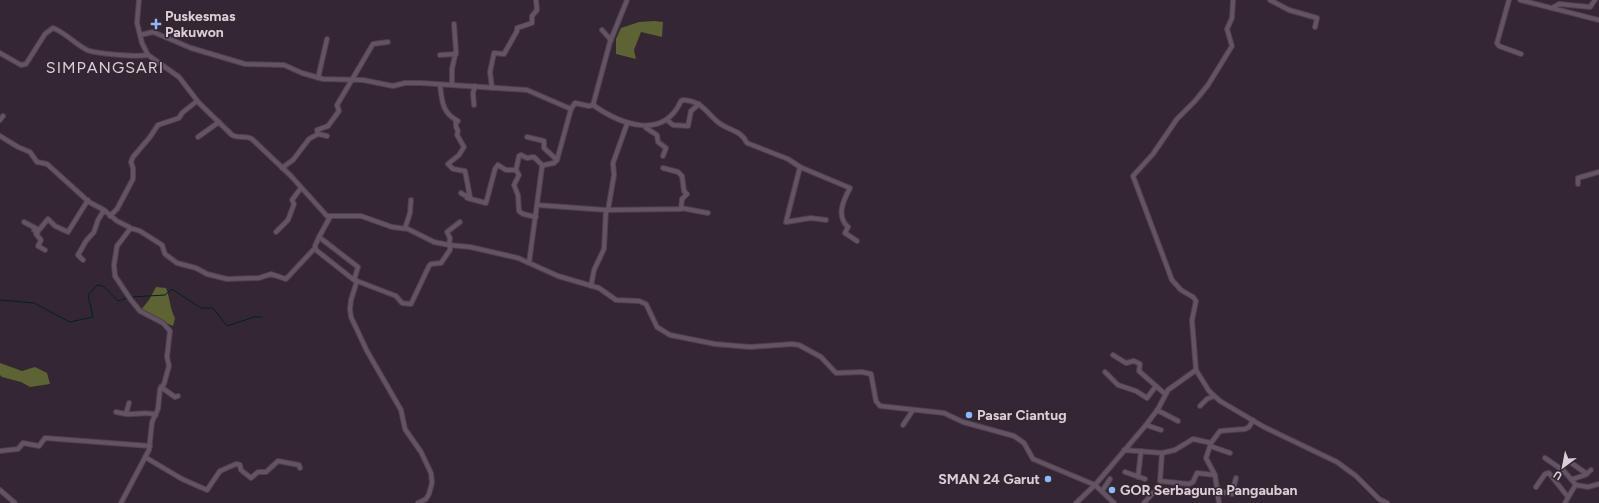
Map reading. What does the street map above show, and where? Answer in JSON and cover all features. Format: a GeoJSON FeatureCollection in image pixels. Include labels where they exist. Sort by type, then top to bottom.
{"type":"FeatureCollection","features":[{"type":"Feature","properties":{"kind":"street"},"geometry":{"type":"LineString","coordinates":[[139,0],[136,20],[140,35],[148,54],[179,77],[197,101],[235,136],[250,137],[330,217],[361,216],[392,227],[405,228],[434,242],[449,246],[470,247],[530,263],[558,276],[599,288],[616,300],[639,301],[646,304],[657,327],[675,337],[689,338],[715,344],[750,347],[792,344],[808,349],[815,352],[836,373],[862,372],[871,374],[876,401],[880,406],[944,412],[963,422],[1014,436],[1024,443],[1032,459],[1095,485],[1114,503]]}},
{"type":"Feature","properties":{"kind":"street"},"geometry":{"type":"LineString","coordinates":[[492,88],[490,72],[494,53],[504,54],[517,32],[517,29],[532,23],[532,16],[538,10],[536,0]]}},
{"type":"Feature","properties":{"kind":"street"},"geometry":{"type":"LineString","coordinates":[[593,105],[610,40],[627,0]]}},
{"type":"Feature","properties":{"kind":"street"},"geometry":{"type":"LineString","coordinates":[[1233,0],[1232,18],[1227,29],[1232,42],[1230,50],[1196,101],[1177,119],[1144,164],[1133,176],[1134,183],[1166,268],[1172,280],[1178,288],[1193,297],[1195,303],[1192,320],[1196,370],[1198,376],[1214,396],[1253,420],[1299,445],[1336,462],[1387,503]]}},
{"type":"Feature","properties":{"kind":"street"},"geometry":{"type":"LineString","coordinates":[[1270,0],[1289,10],[1317,18],[1316,27]]}},
{"type":"Feature","properties":{"kind":"street"},"geometry":{"type":"LineString","coordinates":[[1509,0],[1497,43],[1499,46],[1521,54]]}},
{"type":"Feature","properties":{"kind":"street"},"geometry":{"type":"LineString","coordinates":[[1520,0],[1599,20]]}},
{"type":"Feature","properties":{"kind":"street"},"geometry":{"type":"LineString","coordinates":[[1552,8],[1559,4],[1590,7],[1595,0]]}},
{"type":"Feature","properties":{"kind":"street"},"geometry":{"type":"LineString","coordinates":[[452,85],[452,67],[456,54],[454,24]]}},
{"type":"Feature","properties":{"kind":"street"},"geometry":{"type":"LineString","coordinates":[[0,53],[21,65],[26,64],[45,34],[53,28],[92,51],[135,56],[148,54]]}},
{"type":"Feature","properties":{"kind":"street"},"geometry":{"type":"LineString","coordinates":[[602,30],[610,40]]}},
{"type":"Feature","properties":{"kind":"street"},"geometry":{"type":"LineString","coordinates":[[140,35],[153,32],[191,48],[245,64],[284,65],[318,78],[350,81],[363,80],[393,86],[407,83],[527,90],[571,108]]}},
{"type":"Feature","properties":{"kind":"street"},"geometry":{"type":"LineString","coordinates":[[318,78],[326,39]]}},
{"type":"Feature","properties":{"kind":"street"},"geometry":{"type":"LineString","coordinates":[[318,134],[317,130],[328,126],[339,111],[337,104],[373,44],[388,42]]}},
{"type":"Feature","properties":{"kind":"street"},"geometry":{"type":"LineString","coordinates":[[440,55],[456,54]]}},
{"type":"Feature","properties":{"kind":"street"},"geometry":{"type":"LineString","coordinates":[[440,85],[443,108],[448,115],[458,121],[456,128],[458,131],[457,135],[464,147],[448,164],[453,169],[464,170],[470,196],[462,194],[464,198],[486,203],[495,169],[498,165],[506,170],[516,170]]}},
{"type":"Feature","properties":{"kind":"street"},"geometry":{"type":"LineString","coordinates":[[474,105],[475,86]]}},
{"type":"Feature","properties":{"kind":"street"},"geometry":{"type":"LineString","coordinates":[[543,166],[554,163],[557,160],[571,108],[575,103],[589,106],[593,105],[627,124],[646,126],[667,120],[677,110],[680,101],[686,100],[699,104],[707,109],[718,123],[744,136],[746,144],[788,159],[800,167],[850,188],[843,202],[840,215],[843,223],[848,228],[845,233],[857,241]]}},
{"type":"Feature","properties":{"kind":"street"},"geometry":{"type":"LineString","coordinates":[[110,216],[117,209],[133,179],[133,168],[131,162],[133,157],[147,142],[158,125],[180,118],[182,113],[197,101]]}},
{"type":"Feature","properties":{"kind":"street"},"geometry":{"type":"LineString","coordinates":[[667,120],[673,125],[688,126],[691,111],[699,104]]}},
{"type":"Feature","properties":{"kind":"street"},"geometry":{"type":"LineString","coordinates":[[198,137],[219,122]]}},
{"type":"Feature","properties":{"kind":"street"},"geometry":{"type":"LineString","coordinates":[[591,286],[594,270],[604,249],[607,210],[614,175],[613,163],[627,124]]}},
{"type":"Feature","properties":{"kind":"street"},"geometry":{"type":"LineString","coordinates":[[646,126],[646,128],[657,134],[658,142],[666,148],[663,156]]}},
{"type":"Feature","properties":{"kind":"street"},"geometry":{"type":"LineString","coordinates":[[282,168],[293,160],[309,139],[318,134],[327,136]]}},
{"type":"Feature","properties":{"kind":"street"},"geometry":{"type":"LineString","coordinates":[[0,136],[30,152],[36,161],[47,164],[88,200],[104,210],[110,216],[130,228],[150,236],[162,244],[165,254],[175,262],[196,268],[206,274],[227,279],[260,278],[271,274],[286,279],[315,248],[330,217]]}},
{"type":"Feature","properties":{"kind":"street"},"geometry":{"type":"LineString","coordinates":[[527,137],[544,141],[544,148],[557,160]]}},
{"type":"Feature","properties":{"kind":"street"},"geometry":{"type":"LineString","coordinates":[[536,217],[523,214],[518,211],[518,195],[514,185],[519,175],[516,170],[519,156],[521,155],[527,158],[534,157],[543,166]]}},
{"type":"Feature","properties":{"kind":"street"},"geometry":{"type":"LineString","coordinates":[[530,263],[543,166]]}},
{"type":"Feature","properties":{"kind":"street"},"geometry":{"type":"LineString","coordinates":[[800,167],[786,222],[811,218],[826,220]]}},
{"type":"Feature","properties":{"kind":"street"},"geometry":{"type":"LineString","coordinates":[[663,168],[678,172],[682,176],[684,191],[687,194],[681,200],[681,208]]}},
{"type":"Feature","properties":{"kind":"street"},"geometry":{"type":"LineString","coordinates":[[1578,184],[1578,178],[1599,172]]}},
{"type":"Feature","properties":{"kind":"street"},"geometry":{"type":"LineString","coordinates":[[276,232],[288,220],[294,204],[292,200],[301,188]]}},
{"type":"Feature","properties":{"kind":"street"},"geometry":{"type":"LineString","coordinates":[[45,250],[38,246],[41,240],[36,234],[38,232],[23,224],[24,222],[39,230],[48,219],[55,226],[68,232],[88,200]]}},
{"type":"Feature","properties":{"kind":"street"},"geometry":{"type":"LineString","coordinates":[[405,228],[410,213],[411,200]]}},
{"type":"Feature","properties":{"kind":"street"},"geometry":{"type":"LineString","coordinates":[[537,205],[607,210],[679,210],[681,208],[708,213]]}},
{"type":"Feature","properties":{"kind":"street"},"geometry":{"type":"LineString","coordinates":[[83,260],[78,255],[86,241],[94,232],[98,220],[104,210]]}},
{"type":"Feature","properties":{"kind":"street"},"geometry":{"type":"LineString","coordinates":[[315,248],[355,280],[396,296],[402,303],[411,304],[429,266],[441,263],[450,250],[450,238],[447,232],[460,222]]}},
{"type":"Feature","properties":{"kind":"street"},"geometry":{"type":"LineString","coordinates":[[121,503],[150,446],[152,422],[156,415],[160,389],[165,382],[169,366],[167,357],[169,330],[163,323],[140,311],[130,300],[115,273],[117,246],[130,228]]}},
{"type":"Feature","properties":{"kind":"street"},"geometry":{"type":"LineString","coordinates":[[319,237],[357,266],[358,269],[351,300],[351,317],[367,351],[400,410],[405,429],[421,452],[431,473],[432,483],[430,494],[418,503]]}},
{"type":"Feature","properties":{"kind":"street"},"geometry":{"type":"LineString","coordinates":[[1113,355],[1126,363],[1135,361],[1140,364],[1139,371],[1165,394]]}},
{"type":"Feature","properties":{"kind":"street"},"geometry":{"type":"LineString","coordinates":[[1076,503],[1095,485],[1146,425],[1157,410],[1165,394],[1176,383],[1196,370]]}},
{"type":"Feature","properties":{"kind":"street"},"geometry":{"type":"LineString","coordinates":[[1105,372],[1118,385],[1136,391],[1147,398],[1156,386]]}},
{"type":"Feature","properties":{"kind":"street"},"geometry":{"type":"LineString","coordinates":[[161,387],[175,396],[178,396]]}},
{"type":"Feature","properties":{"kind":"street"},"geometry":{"type":"LineString","coordinates":[[1200,406],[1208,398],[1214,396]]}},
{"type":"Feature","properties":{"kind":"street"},"geometry":{"type":"LineString","coordinates":[[126,414],[129,403]]}},
{"type":"Feature","properties":{"kind":"street"},"geometry":{"type":"LineString","coordinates":[[903,425],[913,410]]}},
{"type":"Feature","properties":{"kind":"street"},"geometry":{"type":"LineString","coordinates":[[1157,410],[1178,421]]}},
{"type":"Feature","properties":{"kind":"street"},"geometry":{"type":"LineString","coordinates":[[116,412],[136,415],[149,413],[156,415]]}},
{"type":"Feature","properties":{"kind":"street"},"geometry":{"type":"LineString","coordinates":[[1219,503],[1215,475],[1206,458],[1211,444],[1220,431],[1245,429],[1249,427],[1253,420]]}},
{"type":"Feature","properties":{"kind":"street"},"geometry":{"type":"LineString","coordinates":[[1146,425],[1161,430]]}},
{"type":"Feature","properties":{"kind":"street"},"geometry":{"type":"LineString","coordinates":[[0,451],[18,449],[23,443],[38,446],[45,438],[150,446]]}},
{"type":"Feature","properties":{"kind":"street"},"geometry":{"type":"LineString","coordinates":[[1124,450],[1162,453],[1175,450],[1193,439],[1211,444],[1230,453]]}},
{"type":"Feature","properties":{"kind":"street"},"geometry":{"type":"LineString","coordinates":[[1138,477],[1141,451]]}},
{"type":"Feature","properties":{"kind":"street"},"geometry":{"type":"LineString","coordinates":[[1162,453],[1159,481],[1189,484],[1194,481],[1197,472],[1215,475]]}},
{"type":"Feature","properties":{"kind":"street"},"geometry":{"type":"LineString","coordinates":[[145,457],[182,479],[207,490],[220,470],[236,464],[240,465],[241,470],[251,478],[258,472],[266,472],[278,461],[299,465],[300,468]]}},
{"type":"Feature","properties":{"kind":"street"},"geometry":{"type":"LineString","coordinates":[[1545,458],[1562,469],[1576,485],[1588,488],[1599,484]]}},
{"type":"Feature","properties":{"kind":"street"},"geometry":{"type":"LineString","coordinates":[[1562,469],[1570,462],[1579,467],[1586,474]]}},
{"type":"Feature","properties":{"kind":"street"},"geometry":{"type":"LineString","coordinates":[[1572,479],[1586,474],[1591,470]]}},
{"type":"Feature","properties":{"kind":"street"},"geometry":{"type":"LineString","coordinates":[[1125,472],[1146,479]]}},
{"type":"Feature","properties":{"kind":"street"},"geometry":{"type":"LineString","coordinates":[[1536,487],[1545,474],[1549,473],[1568,497]]}},
{"type":"Feature","properties":{"kind":"street"},"geometry":{"type":"LineString","coordinates":[[1218,491],[1232,494],[1236,478]]}},
{"type":"Feature","properties":{"kind":"street"},"geometry":{"type":"LineString","coordinates":[[1102,491],[1110,479]]}},
{"type":"Feature","properties":{"kind":"street"},"geometry":{"type":"LineString","coordinates":[[1565,503],[1576,485]]}},
{"type":"Feature","properties":{"kind":"street"},"geometry":{"type":"LineString","coordinates":[[0,490],[15,503]]}},
{"type":"Feature","properties":{"kind":"street"},"geometry":{"type":"LineString","coordinates":[[1144,503],[1153,493]]}},
{"type":"Feature","properties":{"kind":"green space"},"geometry":{"type":"Polygon","coordinates":[[[639,22],[663,22],[662,37],[641,32],[634,50],[636,59],[616,54],[616,39],[621,28],[639,22]]]}},
{"type":"Feature","properties":{"kind":"green space"},"geometry":{"type":"Polygon","coordinates":[[[156,287],[166,288],[175,318],[173,326],[140,311],[149,300],[156,287]]]}},
{"type":"Feature","properties":{"kind":"green space"},"geometry":{"type":"Polygon","coordinates":[[[0,363],[22,371],[35,367],[47,373],[50,384],[30,387],[21,382],[2,377],[0,375],[0,363]]]}},
{"type":"Feature","properties":{"kind":"waterway"},"geometry":{"type":"LineString","coordinates":[[0,300],[34,303],[70,322],[93,317],[88,295],[97,285],[103,286],[118,301],[127,298]]}},
{"type":"Feature","properties":{"kind":"waterway"},"geometry":{"type":"LineString","coordinates":[[131,297],[165,295],[172,289],[201,308],[213,308],[227,326],[254,317],[262,317]]}},
{"type":"Feature","properties":{"kind":"place","name":"Puskesmas Pakuwon"},"geometry":{"type":"Point","coordinates":[156,24]}},
{"type":"Feature","properties":{"kind":"place","name":"Pasar Ciantug"},"geometry":{"type":"Point","coordinates":[969,415]}},
{"type":"Feature","properties":{"kind":"place","name":"SMAN 24 Garut"},"geometry":{"type":"Point","coordinates":[1048,479]}},
{"type":"Feature","properties":{"kind":"place","name":"GOR Serbaguna Pangauban"},"geometry":{"type":"Point","coordinates":[1112,490]}},
{"type":"Feature","properties":{"kind":"district","name":"SIMPANGSARI"},"geometry":{"type":"Point","coordinates":[105,67]}}]}
